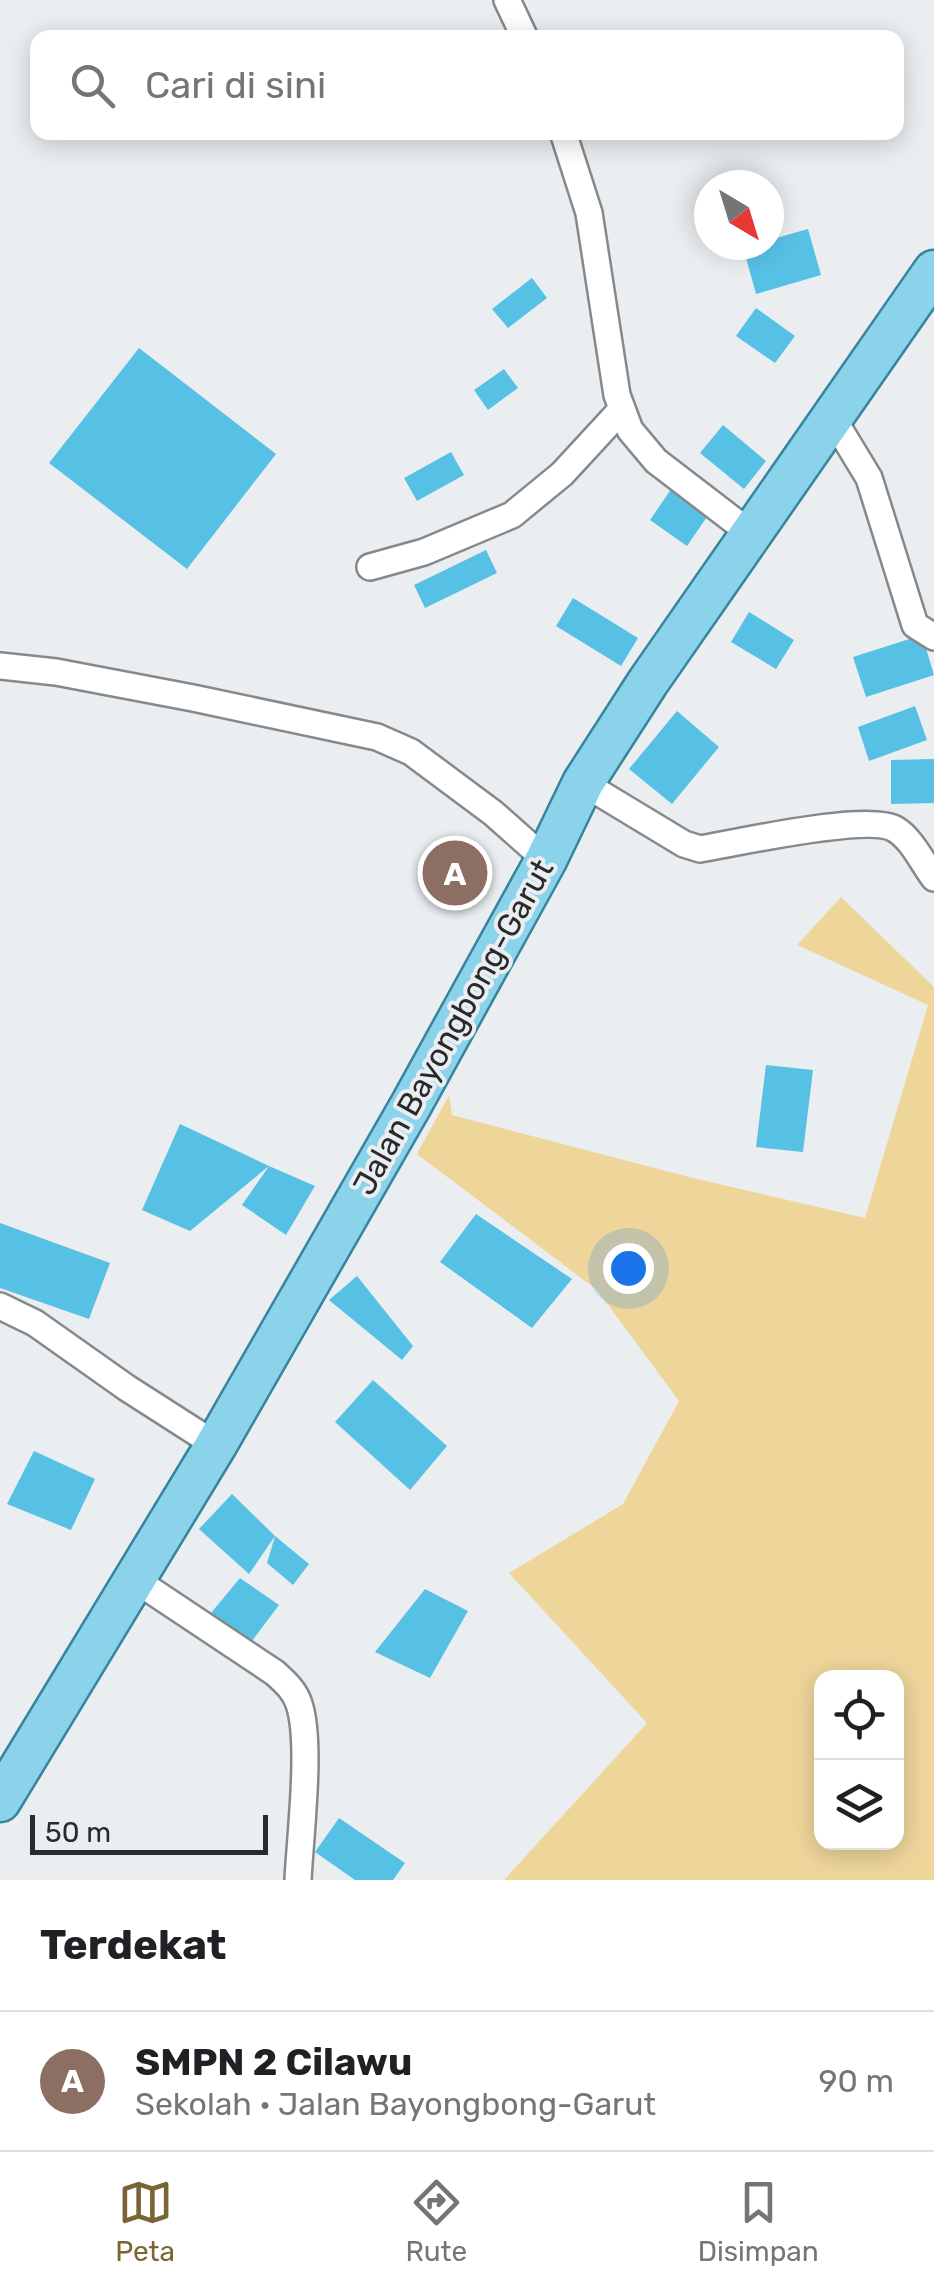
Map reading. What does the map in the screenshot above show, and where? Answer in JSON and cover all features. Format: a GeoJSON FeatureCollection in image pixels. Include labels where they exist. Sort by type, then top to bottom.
{"type":"FeatureCollection","features":[{"type":"Feature","properties":{"kind":"main road","name":"Jalan Bayongbong-Garut"},"geometry":{"type":"LineString","coordinates":[[0,1801],[216,1445],[546,860],[583,783],[750,533],[934,272]]}},
{"type":"Feature","properties":{"kind":"street"},"geometry":{"type":"LineString","coordinates":[[507,0],[521,30]]}},
{"type":"Feature","properties":{"kind":"street"},"geometry":{"type":"LineString","coordinates":[[565,140],[589,213],[622,408],[630,430],[656,460],[750,533]]}},
{"type":"Feature","properties":{"kind":"street"},"geometry":{"type":"LineString","coordinates":[[370,567],[424,552],[512,515],[562,474],[622,408]]}},
{"type":"Feature","properties":{"kind":"street"},"geometry":{"type":"LineString","coordinates":[[832,417],[866,470],[915,625],[934,638]]}},
{"type":"Feature","properties":{"kind":"street"},"geometry":{"type":"LineString","coordinates":[[0,666],[56,672],[378,737],[412,752],[493,813],[546,860]]}},
{"type":"Feature","properties":{"kind":"street"},"geometry":{"type":"LineString","coordinates":[[583,783],[684,844],[700,849],[814,829],[892,826],[906,838],[934,878]]}},
{"type":"Feature","properties":{"kind":"street"},"geometry":{"type":"LineString","coordinates":[[0,1306],[35,1323],[216,1445]]}},
{"type":"Feature","properties":{"kind":"street"},"geometry":{"type":"LineString","coordinates":[[134,1579],[275,1673],[291,1688],[300,1706],[304,1742],[298,1880]]}},
{"type":"Feature","properties":{"kind":"shaded area"},"geometry":{"type":"Polygon","coordinates":[[[841,897],[934,987],[934,1880],[504,1880],[647,1723],[509,1573],[623,1504],[679,1401],[597,1290],[417,1154],[449,1095],[452,1115],[865,1218],[928,1005],[797,945],[841,897]]]}},
{"type":"Feature","properties":{"kind":"building"},"geometry":{"type":"Polygon","coordinates":[[[808,229],[821,275],[756,294],[747,260],[784,260],[784,236],[808,229]]]}},
{"type":"Feature","properties":{"kind":"building"},"geometry":{"type":"Polygon","coordinates":[[[532,278],[547,298],[508,328],[492,309],[532,278]]]}},
{"type":"Feature","properties":{"kind":"building"},"geometry":{"type":"Polygon","coordinates":[[[756,308],[795,336],[775,363],[736,336],[756,308]]]}},
{"type":"Feature","properties":{"kind":"building"},"geometry":{"type":"Polygon","coordinates":[[[139,348],[276,454],[187,569],[49,463],[139,348]]]}},
{"type":"Feature","properties":{"kind":"building"},"geometry":{"type":"Polygon","coordinates":[[[504,369],[518,388],[488,410],[474,390],[504,369]]]}},
{"type":"Feature","properties":{"kind":"building"},"geometry":{"type":"Polygon","coordinates":[[[723,425],[766,461],[744,489],[700,453],[723,425]]]}},
{"type":"Feature","properties":{"kind":"building"},"geometry":{"type":"Polygon","coordinates":[[[451,452],[464,475],[417,501],[404,478],[451,452]]]}},
{"type":"Feature","properties":{"kind":"building"},"geometry":{"type":"Polygon","coordinates":[[[674,485],[711,511],[687,546],[650,520],[674,485]]]}},
{"type":"Feature","properties":{"kind":"building"},"geometry":{"type":"Polygon","coordinates":[[[486,550],[497,573],[425,608],[414,585],[486,550]]]}},
{"type":"Feature","properties":{"kind":"building"},"geometry":{"type":"Polygon","coordinates":[[[573,598],[638,638],[621,666],[556,626],[573,598]]]}},
{"type":"Feature","properties":{"kind":"building"},"geometry":{"type":"Polygon","coordinates":[[[749,612],[794,640],[776,669],[731,642],[749,612]]]}},
{"type":"Feature","properties":{"kind":"building"},"geometry":{"type":"Polygon","coordinates":[[[922,635],[934,675],[866,697],[853,657],[922,635]]]}},
{"type":"Feature","properties":{"kind":"building"},"geometry":{"type":"Polygon","coordinates":[[[915,706],[927,740],[869,761],[858,727],[915,706]]]}},
{"type":"Feature","properties":{"kind":"building"},"geometry":{"type":"Polygon","coordinates":[[[677,711],[719,747],[672,804],[629,769],[677,711]]]}},
{"type":"Feature","properties":{"kind":"building"},"geometry":{"type":"Polygon","coordinates":[[[934,759],[934,803],[891,804],[891,760],[934,759]]]}},
{"type":"Feature","properties":{"kind":"building"},"geometry":{"type":"Polygon","coordinates":[[[766,1065],[813,1070],[803,1152],[756,1147],[766,1065]]]}},
{"type":"Feature","properties":{"kind":"building"},"geometry":{"type":"Polygon","coordinates":[[[180,1124],[269,1166],[190,1231],[142,1210],[180,1124]]]}},
{"type":"Feature","properties":{"kind":"building"},"geometry":{"type":"Polygon","coordinates":[[[269,1166],[315,1186],[286,1235],[242,1205],[269,1166]]]}},
{"type":"Feature","properties":{"kind":"building"},"geometry":{"type":"Polygon","coordinates":[[[476,1214],[572,1279],[532,1328],[440,1262],[476,1214]]]}},
{"type":"Feature","properties":{"kind":"building"},"geometry":{"type":"Polygon","coordinates":[[[0,1223],[110,1263],[89,1319],[0,1288],[0,1223]]]}},
{"type":"Feature","properties":{"kind":"building"},"geometry":{"type":"Polygon","coordinates":[[[357,1276],[413,1346],[402,1360],[329,1300],[357,1276]]]}},
{"type":"Feature","properties":{"kind":"building"},"geometry":{"type":"Polygon","coordinates":[[[373,1380],[447,1446],[410,1490],[335,1422],[373,1380]]]}},
{"type":"Feature","properties":{"kind":"building"},"geometry":{"type":"Polygon","coordinates":[[[34,1451],[95,1479],[71,1530],[7,1504],[34,1451]]]}},
{"type":"Feature","properties":{"kind":"building"},"geometry":{"type":"Polygon","coordinates":[[[232,1494],[275,1536],[249,1574],[199,1529],[232,1494]]]}},
{"type":"Feature","properties":{"kind":"building"},"geometry":{"type":"Polygon","coordinates":[[[275,1536],[309,1564],[293,1585],[267,1563],[275,1536]]]}},
{"type":"Feature","properties":{"kind":"building"},"geometry":{"type":"Polygon","coordinates":[[[240,1578],[279,1605],[252,1641],[211,1613],[240,1578]]]}},
{"type":"Feature","properties":{"kind":"building"},"geometry":{"type":"Polygon","coordinates":[[[425,1589],[468,1611],[430,1678],[375,1652],[425,1589]]]}},
{"type":"Feature","properties":{"kind":"building"},"geometry":{"type":"Polygon","coordinates":[[[339,1818],[405,1863],[393,1880],[355,1880],[315,1852],[339,1818]]]}},
{"type":"Feature","properties":{"kind":"place","name":"SMPN 2 Cilawu"},"geometry":{"type":"Point","coordinates":[455,873]}}]}
